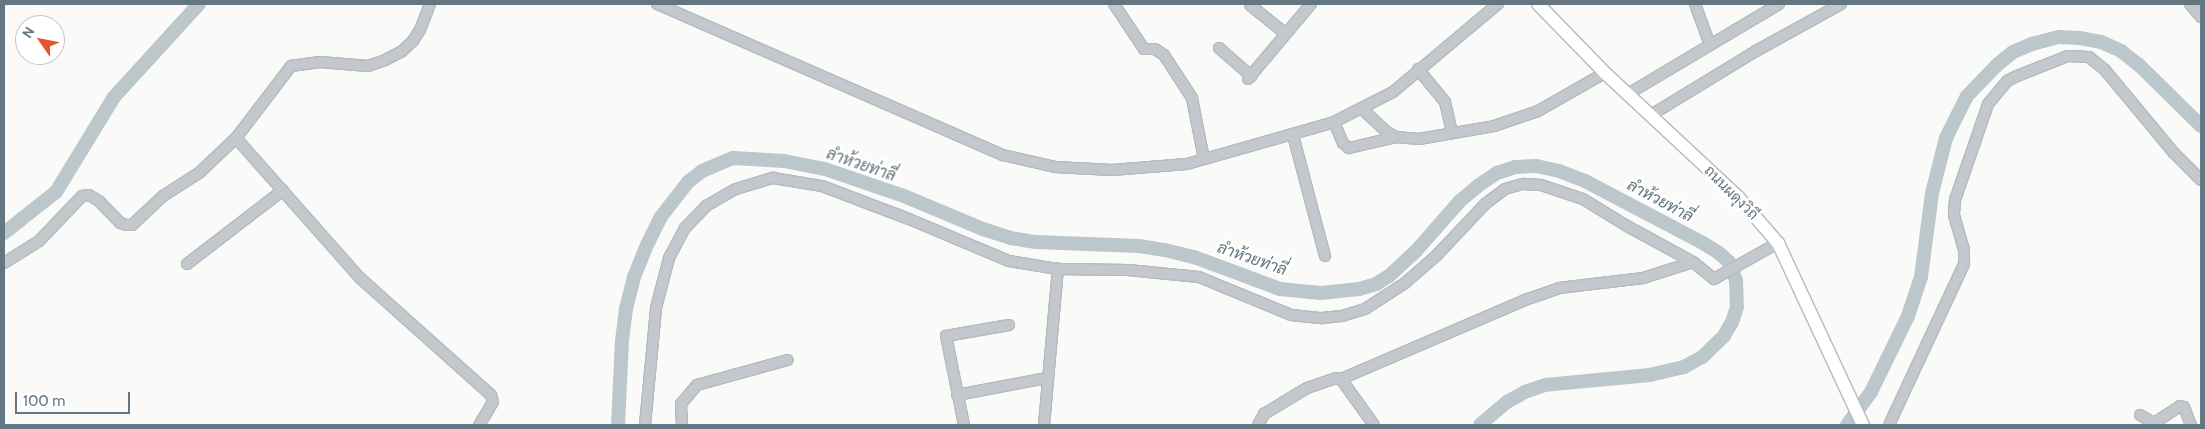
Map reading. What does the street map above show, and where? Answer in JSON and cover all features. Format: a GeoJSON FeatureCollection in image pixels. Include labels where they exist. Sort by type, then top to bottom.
{"type":"FeatureCollection","features":[{"type":"Feature","properties":{"kind":"main road","name":"ถนนผดุงวิถี"},"geometry":{"type":"LineString","coordinates":[[1538,4],[1605,73],[1738,197],[1773,245],[1838,371],[1863,425]]}},
{"type":"Feature","properties":{"kind":"street"},"geometry":{"type":"LineString","coordinates":[[4,263],[39,241],[82,196],[89,195],[99,201],[120,223],[126,226],[132,224],[162,196],[199,173],[236,138],[291,66],[320,62],[368,66],[385,60],[401,52],[413,41],[420,30],[430,4]]}},
{"type":"Feature","properties":{"kind":"street"},"geometry":{"type":"LineString","coordinates":[[657,4],[1003,155],[1055,168],[1112,170],[1187,164],[1334,122],[1393,92],[1498,4]]}},
{"type":"Feature","properties":{"kind":"street"},"geometry":{"type":"LineString","coordinates":[[1114,4],[1144,50],[1155,49],[1164,55],[1192,98],[1204,160]]}},
{"type":"Feature","properties":{"kind":"street"},"geometry":{"type":"LineString","coordinates":[[1219,48],[1249,77],[1311,4]]}},
{"type":"Feature","properties":{"kind":"street"},"geometry":{"type":"LineString","coordinates":[[1695,4],[1710,45]]}},
{"type":"Feature","properties":{"kind":"street"},"geometry":{"type":"LineString","coordinates":[[1628,94],[1779,4]]}},
{"type":"Feature","properties":{"kind":"street"},"geometry":{"type":"LineString","coordinates":[[1650,115],[1740,60],[1841,4]]}},
{"type":"Feature","properties":{"kind":"street"},"geometry":{"type":"LineString","coordinates":[[2190,4],[2201,16]]}},
{"type":"Feature","properties":{"kind":"street"},"geometry":{"type":"LineString","coordinates":[[1250,5],[1286,34]]}},
{"type":"Feature","properties":{"kind":"street"},"geometry":{"type":"LineString","coordinates":[[1889,425],[1964,264],[1964,250],[1954,214],[1955,200],[1988,104],[2007,81],[2068,56],[2089,57],[2105,70],[2174,153],[2201,180]]}},
{"type":"Feature","properties":{"kind":"street"},"geometry":{"type":"LineString","coordinates":[[1418,70],[1445,102],[1452,133]]}},
{"type":"Feature","properties":{"kind":"street"},"geometry":{"type":"LineString","coordinates":[[1334,122],[1343,143],[1349,148],[1396,137],[1419,139],[1494,126],[1538,111],[1605,73]]}},
{"type":"Feature","properties":{"kind":"street"},"geometry":{"type":"LineString","coordinates":[[1361,108],[1387,132],[1396,137]]}},
{"type":"Feature","properties":{"kind":"street"},"geometry":{"type":"LineString","coordinates":[[1293,135],[1325,256]]}},
{"type":"Feature","properties":{"kind":"street"},"geometry":{"type":"LineString","coordinates":[[236,138],[360,278],[491,395],[493,402],[479,425]]}},
{"type":"Feature","properties":{"kind":"street"},"geometry":{"type":"LineString","coordinates":[[645,425],[656,308],[669,258],[685,228],[706,206],[736,189],[773,178],[822,186],[909,219],[1009,261],[1058,269],[1128,270],[1199,277],[1291,315],[1322,318],[1342,316],[1365,309],[1405,283],[1437,255],[1485,204],[1505,189],[1524,184],[1541,186],[1583,199],[1627,226],[1693,262],[1714,279],[1773,245]]}},
{"type":"Feature","properties":{"kind":"street"},"geometry":{"type":"LineString","coordinates":[[187,264],[283,190]]}},
{"type":"Feature","properties":{"kind":"street"},"geometry":{"type":"LineString","coordinates":[[1258,425],[1264,414],[1307,388],[1336,378],[1341,379],[1524,300],[1559,288],[1642,278],[1693,262]]}},
{"type":"Feature","properties":{"kind":"street"},"geometry":{"type":"LineString","coordinates":[[1044,425],[1058,269]]}},
{"type":"Feature","properties":{"kind":"street"},"geometry":{"type":"LineString","coordinates":[[964,425],[946,336],[1010,325]]}},
{"type":"Feature","properties":{"kind":"street"},"geometry":{"type":"LineString","coordinates":[[682,425],[681,404],[697,385],[788,360]]}},
{"type":"Feature","properties":{"kind":"street"},"geometry":{"type":"LineString","coordinates":[[957,395],[1047,378]]}},
{"type":"Feature","properties":{"kind":"street"},"geometry":{"type":"LineString","coordinates":[[1341,379],[1374,425]]}},
{"type":"Feature","properties":{"kind":"street"},"geometry":{"type":"LineString","coordinates":[[2140,415],[2154,423],[2180,406],[2184,407],[2191,425]]}},
{"type":"Feature","properties":{"kind":"waterway"},"geometry":{"type":"LineString","coordinates":[[4,233],[56,192],[114,97],[199,4]]}},
{"type":"Feature","properties":{"kind":"waterway","name":"ลำห้วยท่าลี่"},"geometry":{"type":"LineString","coordinates":[[1847,425],[1871,392],[1908,316],[1921,277],[1932,193],[1946,138],[1967,96],[1997,65],[2013,52],[2032,44],[2059,37],[2101,42],[2121,51],[2139,65],[2201,126]]}},
{"type":"Feature","properties":{"kind":"waterway","name":"ลำห้วยท่าลี่"},"geometry":{"type":"LineString","coordinates":[[618,425],[622,341],[626,309],[634,277],[648,243],[660,218],[688,182],[702,171],[733,158],[784,161],[825,169],[904,196],[983,229],[1010,238],[1036,242],[1139,246],[1165,250],[1194,257],[1280,289],[1321,293],[1359,289],[1376,284],[1389,276],[1416,251],[1460,201],[1479,185],[1497,173],[1515,167],[1536,166],[1559,171],[1585,181],[1703,243],[1729,262],[1736,280],[1737,307],[1732,322],[1724,336],[1702,357],[1684,367],[1650,375],[1545,385],[1525,392],[1507,402],[1480,425]]}}]}
